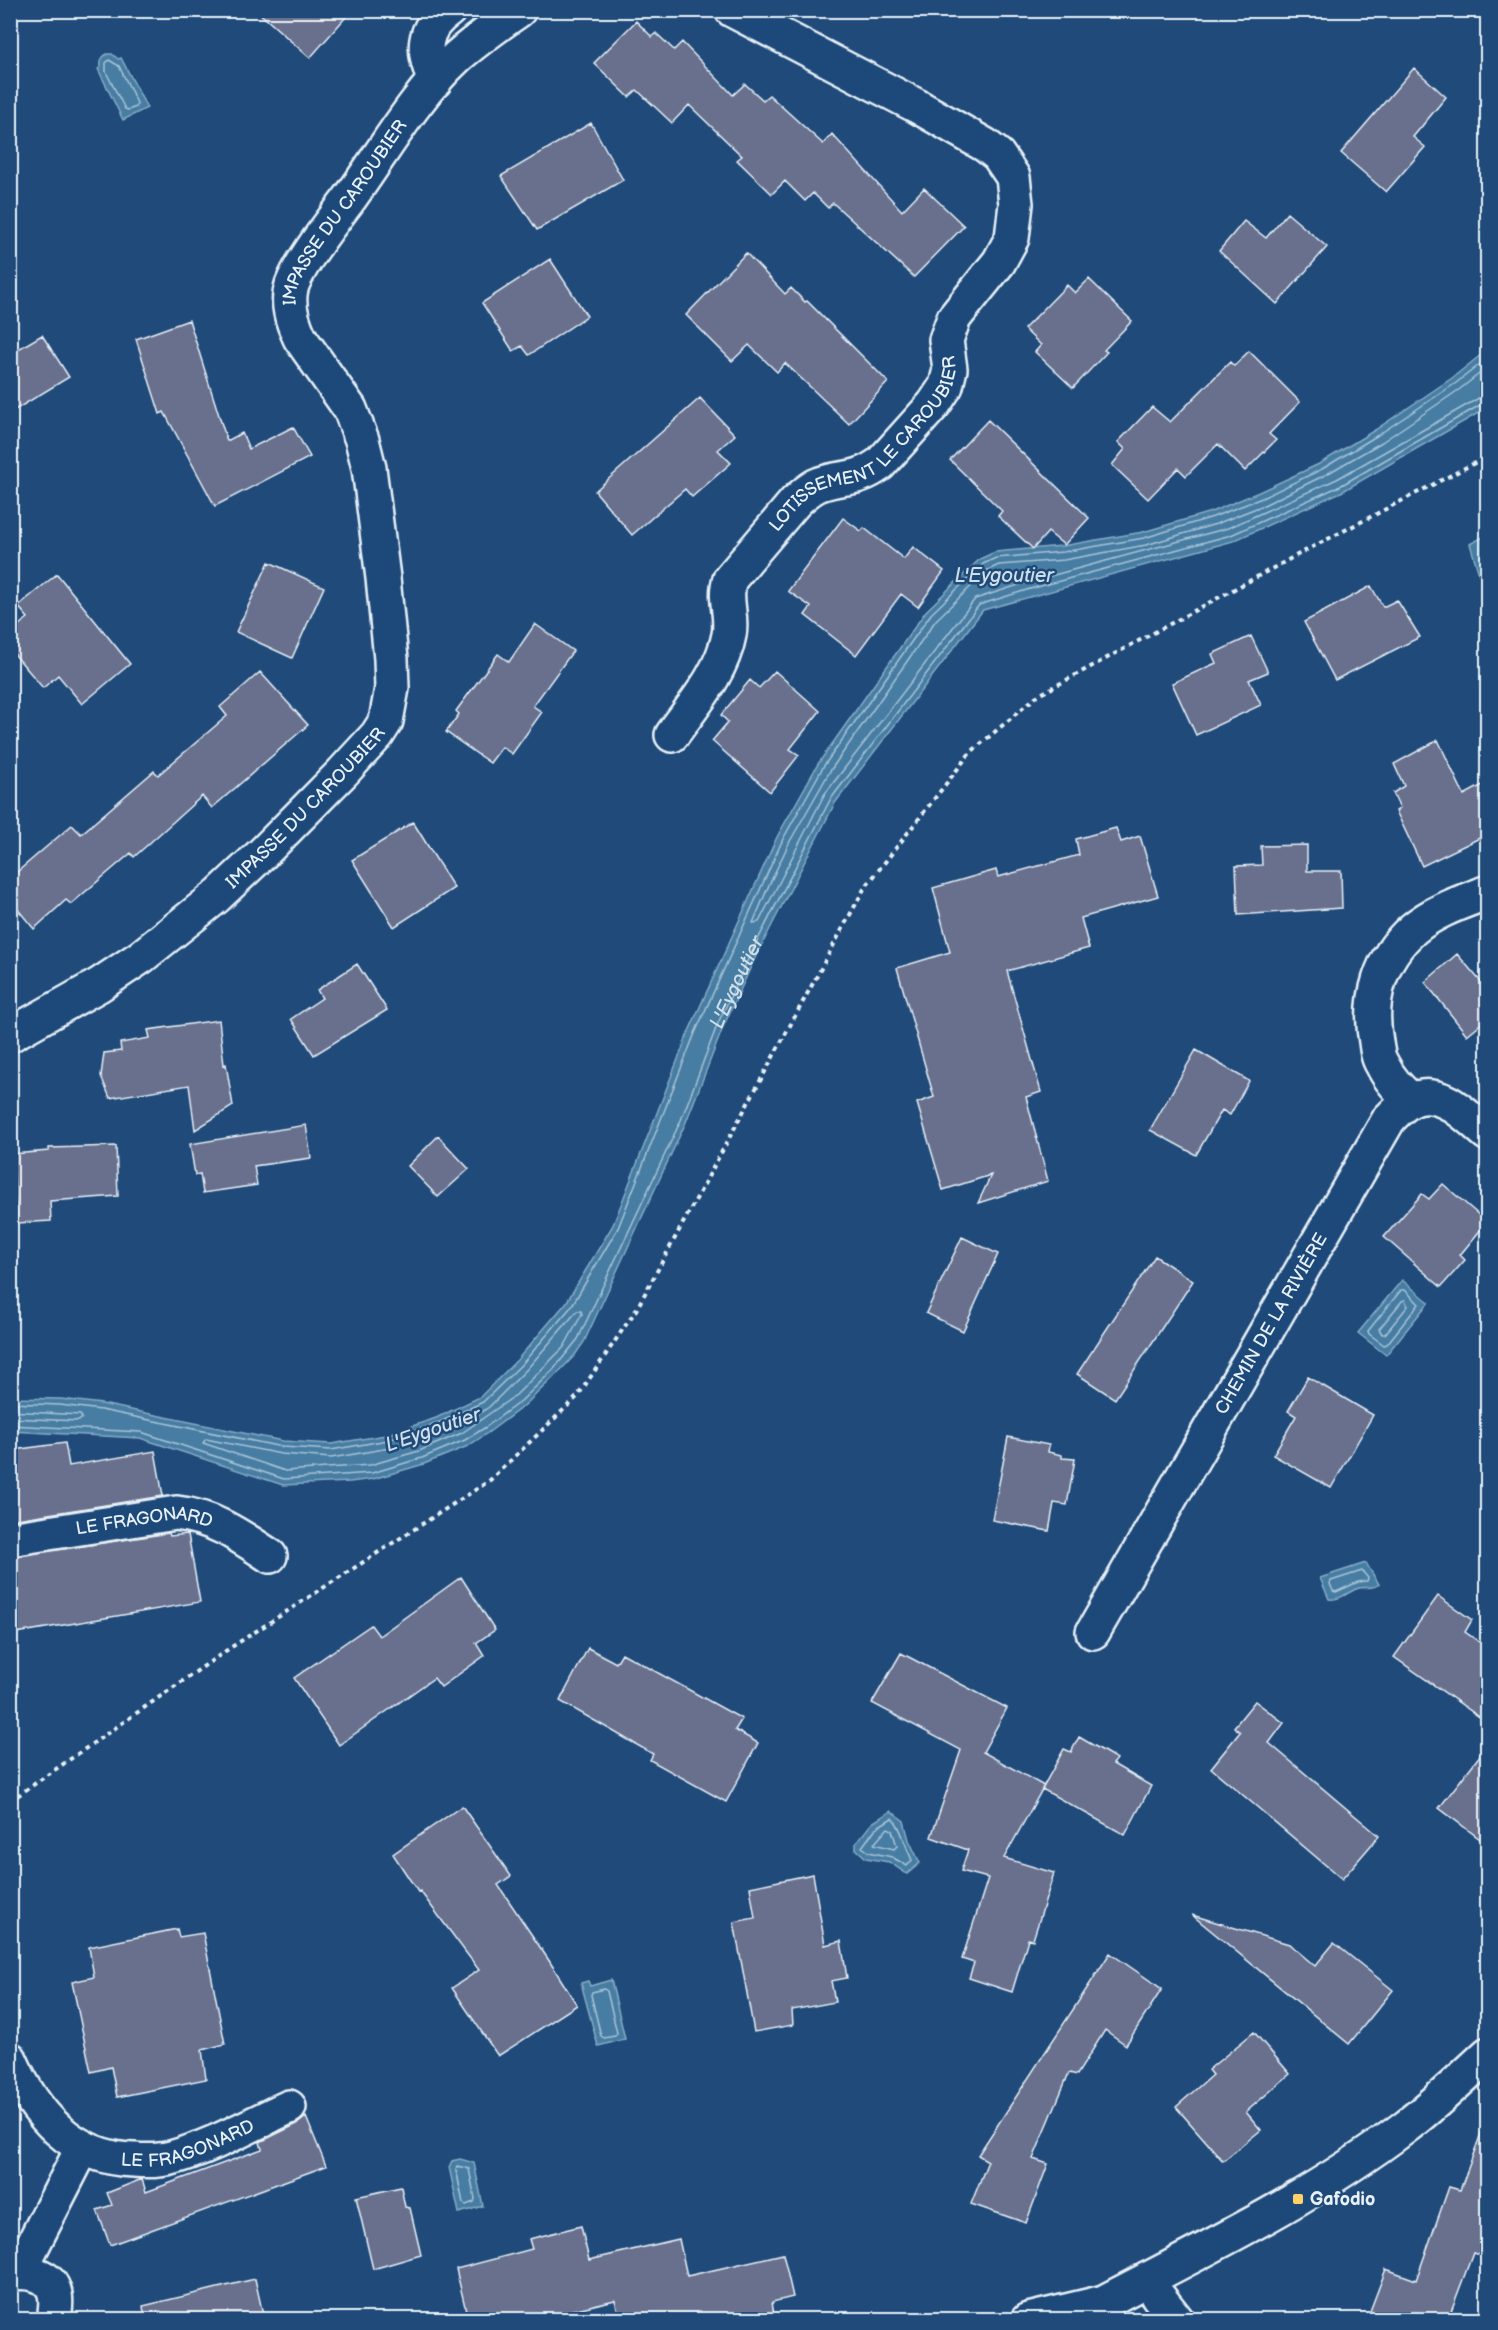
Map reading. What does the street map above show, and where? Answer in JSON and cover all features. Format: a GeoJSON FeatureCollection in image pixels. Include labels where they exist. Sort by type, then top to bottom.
{"type":"FeatureCollection","features":[{"type":"Feature","properties":{"kind":"street"},"geometry":{"type":"LineString","coordinates":[[435,81],[426,54],[427,39],[431,26],[449,10]]}},
{"type":"Feature","properties":{"kind":"street","name":"LOTISSEMENT LE CAROUBIER"},"geometry":{"type":"LineString","coordinates":[[672,735],[714,675],[726,648],[730,628],[726,599],[730,579],[796,501],[819,484],[851,479],[872,470],[934,404],[948,378],[950,369],[946,340],[954,318],[1007,249],[1015,223],[1016,188],[1013,177],[998,155],[985,145],[917,106],[732,10]]}},
{"type":"Feature","properties":{"kind":"street","name":"IMPASSE DU CAROUBIER"},"geometry":{"type":"LineString","coordinates":[[10,1035],[99,985],[183,925],[264,852],[361,753],[386,721],[392,688],[391,659],[369,468],[362,440],[350,410],[300,338],[294,325],[289,298],[298,272],[435,81],[458,57],[510,17]]}},
{"type":"Feature","properties":{"kind":"street"},"geometry":{"type":"LineString","coordinates":[[1488,892],[1431,916],[1414,929],[1387,960],[1379,978],[1373,1010],[1378,1056],[1390,1079],[1411,1100],[1437,1097],[1457,1109],[1488,1134]]}},
{"type":"Feature","properties":{"kind":"street","name":"CHEMIN DE LA RIVIÈRE"},"geometry":{"type":"LineString","coordinates":[[1093,1632],[1378,1136],[1389,1119],[1411,1100]]}},
{"type":"Feature","properties":{"kind":"street","name":"LE FRAGONARD"},"geometry":{"type":"LineString","coordinates":[[10,1539],[176,1513],[192,1514],[223,1526],[270,1556]]}},
{"type":"Feature","properties":{"kind":"street"},"geometry":{"type":"LineString","coordinates":[[1028,2319],[1092,2311],[1298,2199],[1406,2126],[1488,2054]]}},
{"type":"Feature","properties":{"kind":"street","name":"LE FRAGONARD"},"geometry":{"type":"LineString","coordinates":[[10,2059],[30,2099],[55,2127],[83,2147],[113,2159],[151,2161],[170,2158],[201,2147],[289,2107]]}},
{"type":"Feature","properties":{"kind":"street"},"geometry":{"type":"LineString","coordinates":[[54,2319],[56,2294],[52,2286],[37,2275],[15,2273],[83,2147]]}},
{"type":"Feature","properties":{"kind":"street"},"geometry":{"type":"LineString","coordinates":[[1148,2279],[1158,2296],[1177,2319]]}},
{"type":"Feature","properties":{"kind":"path"},"geometry":{"type":"LineString","coordinates":[[10,1801],[230,1648],[489,1481],[577,1397],[636,1310],[864,889],[970,753],[1037,696],[1299,554],[1488,456]]}},
{"type":"Feature","properties":{"kind":"water"},"geometry":{"type":"Polygon","coordinates":[[[107,54],[121,58],[147,108],[123,120],[98,69],[101,67],[102,58],[107,54]]]}},
{"type":"Feature","properties":{"kind":"water","name":"L'Eygoutier"},"geometry":{"type":"Polygon","coordinates":[[[1487,350],[1487,408],[1343,491],[1233,541],[983,610],[835,803],[756,956],[724,1025],[686,1122],[584,1342],[575,1355],[525,1405],[489,1432],[468,1446],[424,1464],[373,1479],[283,1485],[140,1438],[11,1431],[11,1398],[61,1399],[102,1404],[283,1441],[331,1444],[386,1435],[436,1418],[480,1397],[517,1360],[566,1303],[613,1225],[689,1031],[777,837],[818,764],[926,611],[980,559],[995,552],[1062,546],[1143,532],[1211,512],[1259,492],[1319,464],[1375,430],[1452,378],[1487,350]]]}},
{"type":"Feature","properties":{"kind":"water"},"geometry":{"type":"Polygon","coordinates":[[[1487,535],[1487,590],[1484,591],[1470,544],[1487,535]]]}},
{"type":"Feature","properties":{"kind":"water"},"geometry":{"type":"Polygon","coordinates":[[[1402,1280],[1429,1302],[1386,1355],[1358,1333],[1402,1280]]]}},
{"type":"Feature","properties":{"kind":"water"},"geometry":{"type":"Polygon","coordinates":[[[1366,1563],[1379,1584],[1359,1588],[1341,1597],[1329,1599],[1320,1578],[1366,1563]]]}},
{"type":"Feature","properties":{"kind":"water"},"geometry":{"type":"Polygon","coordinates":[[[891,1811],[904,1821],[909,1840],[920,1863],[907,1874],[889,1862],[866,1858],[856,1849],[856,1843],[872,1823],[891,1811]]]}},
{"type":"Feature","properties":{"kind":"water"},"geometry":{"type":"Polygon","coordinates":[[[611,1980],[625,2039],[598,2046],[581,1983],[588,1981],[590,1986],[611,1980]]]}},
{"type":"Feature","properties":{"kind":"water"},"geometry":{"type":"Polygon","coordinates":[[[460,2159],[474,2163],[483,2206],[459,2213],[449,2167],[452,2161],[460,2159]]]}},
{"type":"Feature","properties":{"kind":"building"},"geometry":{"type":"Polygon","coordinates":[[[256,10],[352,10],[310,58],[256,10]]]}},
{"type":"Feature","properties":{"kind":"building"},"geometry":{"type":"Polygon","coordinates":[[[636,21],[652,37],[656,33],[674,50],[682,42],[733,95],[745,84],[763,100],[769,95],[823,144],[832,134],[902,211],[924,188],[964,226],[914,277],[833,203],[828,208],[813,193],[805,201],[785,181],[772,194],[737,160],[742,156],[689,105],[672,123],[637,90],[629,97],[594,63],[636,21]]]}},
{"type":"Feature","properties":{"kind":"building"},"geometry":{"type":"Polygon","coordinates":[[[1414,68],[1446,97],[1413,137],[1425,147],[1386,192],[1341,153],[1414,68]]]}},
{"type":"Feature","properties":{"kind":"building"},"geometry":{"type":"Polygon","coordinates":[[[591,123],[623,180],[537,230],[501,176],[591,123]]]}},
{"type":"Feature","properties":{"kind":"building"},"geometry":{"type":"Polygon","coordinates":[[[1287,213],[1327,247],[1277,304],[1219,251],[1244,221],[1266,238],[1287,213]]]}},
{"type":"Feature","properties":{"kind":"building"},"geometry":{"type":"Polygon","coordinates":[[[746,253],[785,294],[791,288],[805,302],[807,301],[888,382],[849,424],[785,363],[777,372],[749,345],[732,361],[686,315],[746,253]]]}},
{"type":"Feature","properties":{"kind":"building"},"geometry":{"type":"Polygon","coordinates":[[[550,259],[587,316],[529,355],[522,346],[513,351],[482,303],[550,259]]]}},
{"type":"Feature","properties":{"kind":"building"},"geometry":{"type":"Polygon","coordinates":[[[1089,279],[1132,321],[1104,350],[1107,352],[1073,388],[1035,352],[1041,345],[1024,329],[1067,285],[1075,293],[1089,279]]]}},
{"type":"Feature","properties":{"kind":"building"},"geometry":{"type":"Polygon","coordinates":[[[189,320],[227,441],[242,433],[249,449],[293,427],[310,457],[215,506],[164,412],[160,414],[136,339],[189,320]]]}},
{"type":"Feature","properties":{"kind":"building"},"geometry":{"type":"Polygon","coordinates":[[[42,335],[69,377],[10,413],[10,354],[42,335]]]}},
{"type":"Feature","properties":{"kind":"building"},"geometry":{"type":"Polygon","coordinates":[[[1249,351],[1300,402],[1269,434],[1276,440],[1245,471],[1218,444],[1186,476],[1178,468],[1148,499],[1112,465],[1125,449],[1118,442],[1152,407],[1170,422],[1230,362],[1234,366],[1249,351]]]}},
{"type":"Feature","properties":{"kind":"building"},"geometry":{"type":"Polygon","coordinates":[[[700,398],[735,435],[718,450],[731,463],[692,497],[685,489],[632,535],[595,491],[700,398]]]}},
{"type":"Feature","properties":{"kind":"building"},"geometry":{"type":"Polygon","coordinates":[[[988,420],[1089,518],[1064,545],[1048,532],[1033,549],[998,516],[1002,511],[950,460],[988,420]]]}},
{"type":"Feature","properties":{"kind":"building"},"geometry":{"type":"Polygon","coordinates":[[[843,518],[861,531],[864,528],[904,559],[913,547],[944,571],[918,607],[901,594],[856,655],[805,615],[811,607],[788,591],[843,518]]]}},
{"type":"Feature","properties":{"kind":"building"},"geometry":{"type":"Polygon","coordinates":[[[269,562],[324,587],[292,658],[236,632],[269,562]]]}},
{"type":"Feature","properties":{"kind":"building"},"geometry":{"type":"Polygon","coordinates":[[[57,574],[130,664],[82,704],[58,675],[43,688],[10,649],[10,632],[28,618],[18,606],[57,574]]]}},
{"type":"Feature","properties":{"kind":"building"},"geometry":{"type":"Polygon","coordinates":[[[1371,586],[1383,607],[1397,600],[1420,637],[1335,680],[1304,622],[1371,586]]]}},
{"type":"Feature","properties":{"kind":"building"},"geometry":{"type":"Polygon","coordinates":[[[535,624],[573,651],[533,706],[542,712],[512,754],[502,747],[490,763],[446,732],[459,714],[456,711],[498,654],[509,662],[535,624]]]}},
{"type":"Feature","properties":{"kind":"building"},"geometry":{"type":"Polygon","coordinates":[[[1251,636],[1268,672],[1249,680],[1261,705],[1196,735],[1172,683],[1216,663],[1212,654],[1251,636]]]}},
{"type":"Feature","properties":{"kind":"building"},"geometry":{"type":"Polygon","coordinates":[[[775,671],[820,711],[790,749],[799,755],[770,792],[712,741],[728,722],[721,715],[750,680],[759,688],[775,671]]]}},
{"type":"Feature","properties":{"kind":"building"},"geometry":{"type":"Polygon","coordinates":[[[260,672],[308,725],[212,808],[202,796],[134,857],[131,853],[71,904],[66,900],[34,929],[10,900],[10,878],[72,825],[81,834],[154,771],[158,775],[227,716],[220,707],[260,672]]]}},
{"type":"Feature","properties":{"kind":"building"},"geometry":{"type":"Polygon","coordinates":[[[1438,740],[1464,795],[1488,782],[1488,834],[1422,866],[1396,811],[1400,808],[1393,793],[1404,786],[1394,764],[1438,740]]]}},
{"type":"Feature","properties":{"kind":"building"},"geometry":{"type":"Polygon","coordinates":[[[413,822],[454,888],[394,927],[352,860],[413,822]]]}},
{"type":"Feature","properties":{"kind":"building"},"geometry":{"type":"Polygon","coordinates":[[[1116,828],[1121,842],[1140,836],[1158,896],[1081,918],[1089,948],[1007,971],[1041,1092],[1026,1097],[1048,1181],[978,1203],[991,1175],[943,1190],[917,1103],[934,1097],[897,968],[950,952],[933,888],[996,870],[998,877],[1079,855],[1076,839],[1116,828]]]}},
{"type":"Feature","properties":{"kind":"building"},"geometry":{"type":"Polygon","coordinates":[[[1307,845],[1307,871],[1341,871],[1342,908],[1238,915],[1236,866],[1262,865],[1261,846],[1307,845]]]}},
{"type":"Feature","properties":{"kind":"building"},"geometry":{"type":"Polygon","coordinates":[[[1457,954],[1488,990],[1488,1018],[1467,1035],[1425,982],[1457,954]]]}},
{"type":"Feature","properties":{"kind":"building"},"geometry":{"type":"Polygon","coordinates":[[[357,964],[387,1010],[314,1055],[291,1019],[322,998],[317,990],[357,964]]]}},
{"type":"Feature","properties":{"kind":"building"},"geometry":{"type":"Polygon","coordinates":[[[219,1020],[224,1065],[226,1064],[233,1106],[195,1130],[189,1085],[110,1098],[101,1076],[104,1053],[121,1051],[120,1043],[150,1038],[148,1030],[219,1020]]]}},
{"type":"Feature","properties":{"kind":"building"},"geometry":{"type":"Polygon","coordinates":[[[1196,1050],[1249,1081],[1230,1115],[1222,1110],[1196,1155],[1150,1130],[1196,1050]]]}},
{"type":"Feature","properties":{"kind":"building"},"geometry":{"type":"Polygon","coordinates":[[[306,1125],[311,1158],[254,1166],[257,1185],[203,1193],[200,1174],[195,1175],[190,1144],[306,1125]]]}},
{"type":"Feature","properties":{"kind":"building"},"geometry":{"type":"Polygon","coordinates":[[[438,1136],[469,1169],[438,1197],[408,1166],[438,1136]]]}},
{"type":"Feature","properties":{"kind":"building"},"geometry":{"type":"Polygon","coordinates":[[[116,1146],[118,1196],[50,1201],[51,1221],[17,1223],[12,1154],[49,1151],[49,1148],[116,1146]]]}},
{"type":"Feature","properties":{"kind":"building"},"geometry":{"type":"Polygon","coordinates":[[[1443,1184],[1487,1222],[1460,1255],[1465,1260],[1441,1287],[1384,1237],[1422,1194],[1429,1199],[1443,1184]]]}},
{"type":"Feature","properties":{"kind":"building"},"geometry":{"type":"Polygon","coordinates":[[[962,1237],[998,1254],[963,1331],[926,1313],[962,1237]]]}},
{"type":"Feature","properties":{"kind":"building"},"geometry":{"type":"Polygon","coordinates":[[[1155,1256],[1193,1281],[1115,1399],[1077,1374],[1155,1256]]]}},
{"type":"Feature","properties":{"kind":"building"},"geometry":{"type":"Polygon","coordinates":[[[1308,1377],[1373,1415],[1331,1488],[1273,1455],[1296,1416],[1288,1411],[1308,1377]]]}},
{"type":"Feature","properties":{"kind":"building"},"geometry":{"type":"Polygon","coordinates":[[[1008,1437],[1049,1445],[1048,1452],[1062,1455],[1062,1458],[1075,1459],[1067,1505],[1054,1503],[1049,1531],[992,1520],[1008,1437]]]}},
{"type":"Feature","properties":{"kind":"building"},"geometry":{"type":"Polygon","coordinates":[[[65,1443],[69,1466],[155,1451],[163,1496],[10,1520],[10,1463],[14,1462],[13,1450],[65,1443]]]}},
{"type":"Feature","properties":{"kind":"building"},"geometry":{"type":"Polygon","coordinates":[[[169,1533],[170,1536],[188,1534],[200,1602],[10,1634],[10,1557],[169,1533]]]}},
{"type":"Feature","properties":{"kind":"building"},"geometry":{"type":"Polygon","coordinates":[[[461,1577],[495,1630],[476,1643],[484,1656],[441,1687],[434,1678],[339,1745],[294,1678],[371,1625],[379,1636],[461,1577]]]}},
{"type":"Feature","properties":{"kind":"building"},"geometry":{"type":"Polygon","coordinates":[[[1438,1596],[1472,1620],[1465,1632],[1488,1648],[1488,1723],[1394,1657],[1438,1596]]]}},
{"type":"Feature","properties":{"kind":"building"},"geometry":{"type":"Polygon","coordinates":[[[588,1648],[616,1663],[622,1653],[742,1719],[735,1730],[758,1743],[726,1802],[650,1760],[653,1754],[560,1701],[588,1648]]]}},
{"type":"Feature","properties":{"kind":"building"},"geometry":{"type":"Polygon","coordinates":[[[901,1653],[1007,1708],[983,1752],[1044,1786],[1004,1858],[1054,1873],[1033,1940],[1028,1939],[1012,1992],[969,1978],[974,1963],[962,1959],[988,1878],[961,1871],[968,1850],[931,1837],[961,1750],[872,1703],[901,1653]]]}},
{"type":"Feature","properties":{"kind":"building"},"geometry":{"type":"Polygon","coordinates":[[[1255,1701],[1284,1723],[1269,1743],[1379,1836],[1342,1879],[1211,1768],[1240,1732],[1234,1727],[1255,1701]]]}},
{"type":"Feature","properties":{"kind":"building"},"geometry":{"type":"Polygon","coordinates":[[[1079,1737],[1117,1759],[1113,1764],[1151,1786],[1125,1835],[1042,1789],[1064,1749],[1071,1752],[1079,1737]]]}},
{"type":"Feature","properties":{"kind":"building"},"geometry":{"type":"Polygon","coordinates":[[[1488,1745],[1488,1845],[1439,1808],[1488,1745]]]}},
{"type":"Feature","properties":{"kind":"building"},"geometry":{"type":"Polygon","coordinates":[[[462,1806],[511,1876],[498,1885],[577,2005],[498,2056],[452,1988],[479,1970],[420,1891],[418,1892],[393,1854],[462,1806]]]}},
{"type":"Feature","properties":{"kind":"building"},"geometry":{"type":"Polygon","coordinates":[[[813,1874],[825,1945],[841,1941],[847,1978],[831,1981],[835,2002],[792,2010],[793,2025],[754,2032],[734,1922],[755,1918],[750,1887],[813,1874]]]}},
{"type":"Feature","properties":{"kind":"building"},"geometry":{"type":"Polygon","coordinates":[[[1192,1915],[1289,1944],[1315,1966],[1334,1943],[1393,1990],[1349,2044],[1192,1915]]]}},
{"type":"Feature","properties":{"kind":"building"},"geometry":{"type":"Polygon","coordinates":[[[177,1929],[179,1937],[203,1933],[225,2044],[202,2050],[206,2079],[117,2097],[111,2067],[91,2072],[72,1982],[94,1977],[89,1947],[177,1929]]]}},
{"type":"Feature","properties":{"kind":"building"},"geometry":{"type":"Polygon","coordinates":[[[1110,1953],[1162,1989],[1126,2045],[1105,2030],[1077,2075],[1069,2073],[1033,2159],[1048,2164],[1026,2223],[971,2204],[988,2161],[978,2155],[1110,1953]]]}},
{"type":"Feature","properties":{"kind":"building"},"geometry":{"type":"Polygon","coordinates":[[[1254,2032],[1290,2074],[1246,2112],[1261,2130],[1223,2161],[1176,2107],[1212,2075],[1208,2070],[1254,2032]]]}},
{"type":"Feature","properties":{"kind":"building"},"geometry":{"type":"Polygon","coordinates":[[[306,2117],[326,2166],[110,2245],[97,2210],[112,2205],[107,2193],[142,2179],[146,2192],[262,2149],[260,2142],[297,2124],[306,2117]]]}},
{"type":"Feature","properties":{"kind":"building"},"geometry":{"type":"Polygon","coordinates":[[[1483,2128],[1488,2129],[1488,2258],[1473,2253],[1448,2319],[1367,2319],[1386,2269],[1416,2280],[1449,2187],[1460,2190],[1483,2128]]]}},
{"type":"Feature","properties":{"kind":"building"},"geometry":{"type":"Polygon","coordinates":[[[401,2187],[405,2207],[410,2208],[421,2255],[373,2269],[356,2197],[401,2187]]]}},
{"type":"Feature","properties":{"kind":"building"},"geometry":{"type":"Polygon","coordinates":[[[581,2226],[589,2260],[679,2239],[687,2276],[783,2254],[793,2297],[772,2302],[774,2315],[755,2319],[620,2319],[615,2300],[535,2319],[468,2319],[456,2269],[532,2249],[529,2239],[581,2226]]]}},
{"type":"Feature","properties":{"kind":"building"},"geometry":{"type":"Polygon","coordinates":[[[255,2279],[264,2319],[145,2319],[143,2306],[255,2279]]]}},
{"type":"Feature","properties":{"kind":"place","name":"Gafodio"},"geometry":{"type":"Point","coordinates":[1298,2199]}}]}
